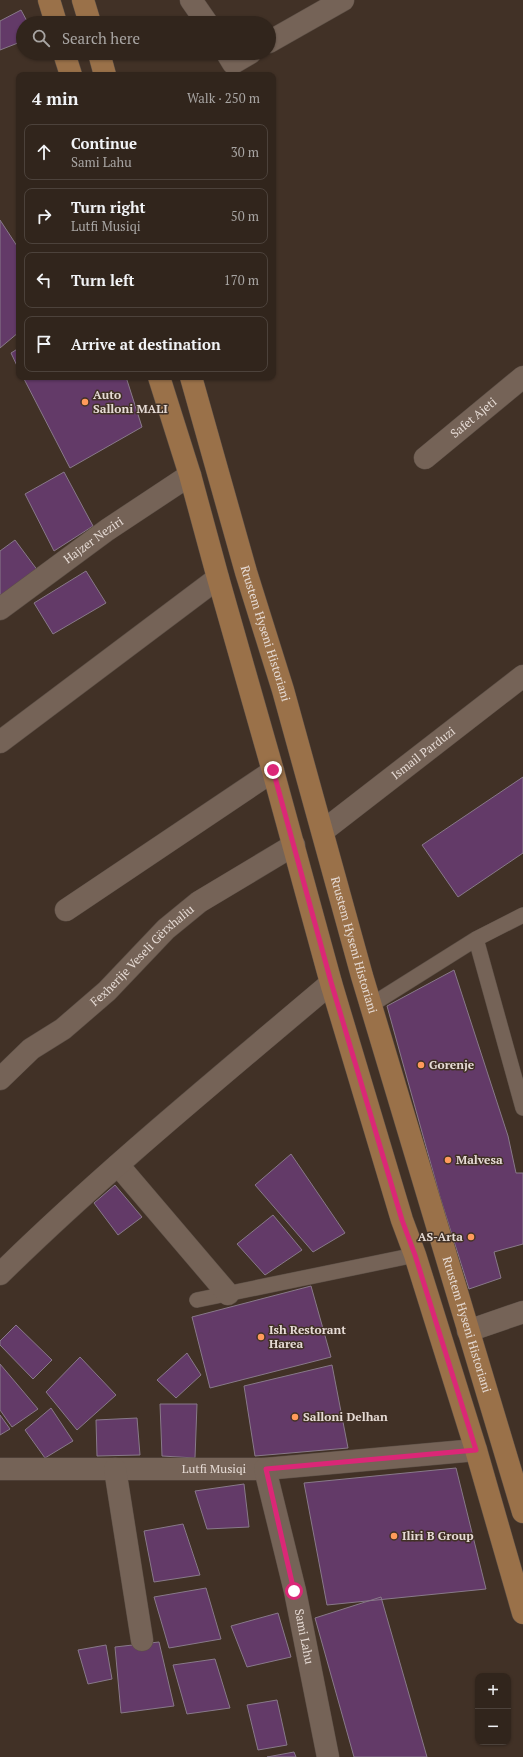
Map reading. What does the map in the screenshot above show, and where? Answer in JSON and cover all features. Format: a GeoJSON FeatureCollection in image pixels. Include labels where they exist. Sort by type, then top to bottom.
{"type":"FeatureCollection","features":[{"type":"Feature","properties":{"kind":"main road"},"geometry":{"type":"LineString","coordinates":[[49,0],[54,16]]}},
{"type":"Feature","properties":{"kind":"main road"},"geometry":{"type":"LineString","coordinates":[[84,0],[88,16]]}},
{"type":"Feature","properties":{"kind":"main road"},"geometry":{"type":"LineString","coordinates":[[66,60],[70,72]]}},
{"type":"Feature","properties":{"kind":"main road"},"geometry":{"type":"LineString","coordinates":[[100,60],[104,72]]}},
{"type":"Feature","properties":{"kind":"main road"},"geometry":{"type":"LineString","coordinates":[[160,380],[190,475],[331,982],[402,1220],[415,1255],[476,1450],[523,1613]]}},
{"type":"Feature","properties":{"kind":"main road","name":"Rrustem Hyseni Historiani"},"geometry":{"type":"LineString","coordinates":[[192,380],[246,572],[283,690],[371,1005],[523,1512]]}},
{"type":"Feature","properties":{"kind":"street"},"geometry":{"type":"LineString","coordinates":[[191,0],[201,16]]}},
{"type":"Feature","properties":{"kind":"street"},"geometry":{"type":"LineString","coordinates":[[276,38],[343,0]]}},
{"type":"Feature","properties":{"kind":"street","name":"Safet Ajeti"},"geometry":{"type":"LineString","coordinates":[[425,458],[523,377]]}},
{"type":"Feature","properties":{"kind":"street","name":"Hajzer Neziri"},"geometry":{"type":"LineString","coordinates":[[0,609],[107,530],[190,475]]}},
{"type":"Feature","properties":{"kind":"street"},"geometry":{"type":"LineString","coordinates":[[0,742],[218,578]]}},
{"type":"Feature","properties":{"kind":"street","name":"Ismail Parduzi"},"geometry":{"type":"LineString","coordinates":[[323,831],[523,676]]}},
{"type":"Feature","properties":{"kind":"street"},"geometry":{"type":"LineString","coordinates":[[66,910],[273,770]]}},
{"type":"Feature","properties":{"kind":"street","name":"Fexherije Veseli Gërxhaliu"},"geometry":{"type":"LineString","coordinates":[[0,1079],[31,1049],[63,1029],[108,991],[166,929],[200,902],[294,845]]}},
{"type":"Feature","properties":{"kind":"street"},"geometry":{"type":"LineString","coordinates":[[0,1274],[31,1243],[118,1165],[331,982]]}},
{"type":"Feature","properties":{"kind":"street"},"geometry":{"type":"LineString","coordinates":[[118,1165],[228,1294]]}},
{"type":"Feature","properties":{"kind":"street"},"geometry":{"type":"LineString","coordinates":[[468,1330],[523,1312]]}},
{"type":"Feature","properties":{"kind":"street","name":"Lutfi Musiqi"},"geometry":{"type":"LineString","coordinates":[[0,1469],[266,1469],[476,1450]]}},
{"type":"Feature","properties":{"kind":"street"},"geometry":{"type":"LineString","coordinates":[[115,1469],[142,1640]]}},
{"type":"Feature","properties":{"kind":"street","name":"Sami Lahu"},"geometry":{"type":"LineString","coordinates":[[266,1469],[294,1591],[328,1757]]}},
{"type":"Feature","properties":{"kind":"lane"},"geometry":{"type":"LineString","coordinates":[[371,1005],[476,940],[523,915]]}},
{"type":"Feature","properties":{"kind":"lane"},"geometry":{"type":"LineString","coordinates":[[476,940],[523,1108]]}},
{"type":"Feature","properties":{"kind":"lane"},"geometry":{"type":"LineString","coordinates":[[197,1300],[415,1255]]}},
{"type":"Feature","properties":{"kind":"building"},"geometry":{"type":"Polygon","coordinates":[[[21,10],[24,16],[16,16],[16,44],[0,50],[0,21],[21,10]]]}},
{"type":"Feature","properties":{"kind":"building"},"geometry":{"type":"Polygon","coordinates":[[[0,220],[16,244],[16,335],[0,348],[0,220]]]}},
{"type":"Feature","properties":{"kind":"building"},"geometry":{"type":"Polygon","coordinates":[[[16,350],[16,364],[11,353],[16,350]]]}},
{"type":"Feature","properties":{"kind":"building","name":"Auto Salloni MALI"},"geometry":{"type":"Polygon","coordinates":[[[25,380],[127,380],[142,427],[70,468],[25,380]]]}},
{"type":"Feature","properties":{"kind":"building"},"geometry":{"type":"Polygon","coordinates":[[[64,472],[93,526],[54,551],[25,494],[64,472]]]}},
{"type":"Feature","properties":{"kind":"building"},"geometry":{"type":"Polygon","coordinates":[[[15,540],[41,575],[0,606],[0,551],[15,540]]]}},
{"type":"Feature","properties":{"kind":"building"},"geometry":{"type":"Polygon","coordinates":[[[86,571],[106,603],[53,634],[34,603],[86,571]]]}},
{"type":"Feature","properties":{"kind":"building"},"geometry":{"type":"Polygon","coordinates":[[[523,777],[523,853],[458,897],[422,845],[523,777]]]}},
{"type":"Feature","properties":{"kind":"building"},"geometry":{"type":"Polygon","coordinates":[[[454,970],[508,1136],[516,1173],[523,1173],[523,1244],[494,1252],[501,1278],[469,1289],[440,1197],[387,1006],[454,970]]]}},
{"type":"Feature","properties":{"kind":"building"},"geometry":{"type":"Polygon","coordinates":[[[291,1154],[345,1233],[313,1252],[255,1185],[291,1154]]]}},
{"type":"Feature","properties":{"kind":"building"},"geometry":{"type":"Polygon","coordinates":[[[115,1185],[142,1217],[118,1235],[94,1203],[115,1185]]]}},
{"type":"Feature","properties":{"kind":"building"},"geometry":{"type":"Polygon","coordinates":[[[273,1215],[302,1250],[265,1275],[237,1244],[273,1215]]]}},
{"type":"Feature","properties":{"kind":"building","name":"Ish Restorant Harea"},"geometry":{"type":"Polygon","coordinates":[[[311,1286],[331,1357],[210,1388],[192,1317],[311,1286]]]}},
{"type":"Feature","properties":{"kind":"building"},"geometry":{"type":"Polygon","coordinates":[[[16,1325],[52,1360],[33,1379],[0,1345],[0,1341],[16,1325]]]}},
{"type":"Feature","properties":{"kind":"building"},"geometry":{"type":"Polygon","coordinates":[[[187,1353],[201,1375],[176,1398],[157,1380],[187,1353]]]}},
{"type":"Feature","properties":{"kind":"building"},"geometry":{"type":"Polygon","coordinates":[[[80,1357],[116,1395],[77,1430],[46,1392],[80,1357]]]}},
{"type":"Feature","properties":{"kind":"building"},"geometry":{"type":"Polygon","coordinates":[[[0,1364],[38,1409],[12,1427],[0,1410],[0,1364]]]}},
{"type":"Feature","properties":{"kind":"building","name":"Salloni Delhan"},"geometry":{"type":"Polygon","coordinates":[[[332,1365],[348,1448],[255,1456],[244,1386],[332,1365]]]}},
{"type":"Feature","properties":{"kind":"building"},"geometry":{"type":"Polygon","coordinates":[[[160,1404],[197,1404],[195,1458],[162,1456],[160,1404]]]}},
{"type":"Feature","properties":{"kind":"building"},"geometry":{"type":"Polygon","coordinates":[[[51,1408],[73,1441],[45,1458],[25,1430],[51,1408]]]}},
{"type":"Feature","properties":{"kind":"building"},"geometry":{"type":"Polygon","coordinates":[[[0,1415],[10,1429],[0,1435],[0,1415]]]}},
{"type":"Feature","properties":{"kind":"building"},"geometry":{"type":"Polygon","coordinates":[[[137,1418],[140,1455],[97,1456],[96,1420],[137,1418]]]}},
{"type":"Feature","properties":{"kind":"building","name":"Iliri B Group"},"geometry":{"type":"Polygon","coordinates":[[[456,1468],[486,1589],[327,1605],[304,1483],[456,1468]]]}},
{"type":"Feature","properties":{"kind":"building"},"geometry":{"type":"Polygon","coordinates":[[[244,1484],[249,1527],[207,1529],[195,1491],[244,1484]]]}},
{"type":"Feature","properties":{"kind":"building"},"geometry":{"type":"Polygon","coordinates":[[[183,1524],[200,1575],[154,1582],[144,1531],[183,1524]]]}},
{"type":"Feature","properties":{"kind":"building"},"geometry":{"type":"Polygon","coordinates":[[[206,1588],[221,1639],[169,1648],[154,1597],[206,1588]]]}},
{"type":"Feature","properties":{"kind":"building"},"geometry":{"type":"Polygon","coordinates":[[[381,1597],[427,1757],[354,1757],[315,1618],[381,1597]]]}},
{"type":"Feature","properties":{"kind":"building"},"geometry":{"type":"Polygon","coordinates":[[[278,1613],[291,1657],[247,1667],[231,1626],[278,1613]]]}},
{"type":"Feature","properties":{"kind":"building"},"geometry":{"type":"Polygon","coordinates":[[[159,1642],[174,1706],[121,1713],[115,1647],[159,1642]]]}},
{"type":"Feature","properties":{"kind":"building"},"geometry":{"type":"Polygon","coordinates":[[[106,1645],[112,1679],[88,1684],[78,1650],[106,1645]]]}},
{"type":"Feature","properties":{"kind":"building"},"geometry":{"type":"Polygon","coordinates":[[[215,1659],[230,1708],[187,1714],[173,1665],[215,1659]]]}},
{"type":"Feature","properties":{"kind":"building"},"geometry":{"type":"Polygon","coordinates":[[[277,1700],[287,1745],[258,1750],[247,1705],[277,1700]]]}},
{"type":"Feature","properties":{"kind":"building"},"geometry":{"type":"Polygon","coordinates":[[[294,1752],[296,1757],[267,1757],[294,1752]]]}},
{"type":"Feature","properties":{"kind":"place","name":"Auto Salloni MALI"},"geometry":{"type":"Point","coordinates":[85,402]}},
{"type":"Feature","properties":{"kind":"place","name":"Gorenje"},"geometry":{"type":"Point","coordinates":[421,1065]}},
{"type":"Feature","properties":{"kind":"place","name":"Malvesa"},"geometry":{"type":"Point","coordinates":[448,1160]}},
{"type":"Feature","properties":{"kind":"place","name":"AS-Arta"},"geometry":{"type":"Point","coordinates":[471,1237]}},
{"type":"Feature","properties":{"kind":"place","name":"Ish Restorant Harea"},"geometry":{"type":"Point","coordinates":[261,1337]}},
{"type":"Feature","properties":{"kind":"place","name":"Salloni Delhan"},"geometry":{"type":"Point","coordinates":[295,1417]}},
{"type":"Feature","properties":{"kind":"place","name":"Iliri B Group"},"geometry":{"type":"Point","coordinates":[394,1536]}},
{"type":"Feature","properties":{"kind":"route"},"geometry":{"type":"LineString","coordinates":[[273,770],[331,982],[402,1220],[415,1255],[476,1450],[266,1469],[294,1591]]}}]}
